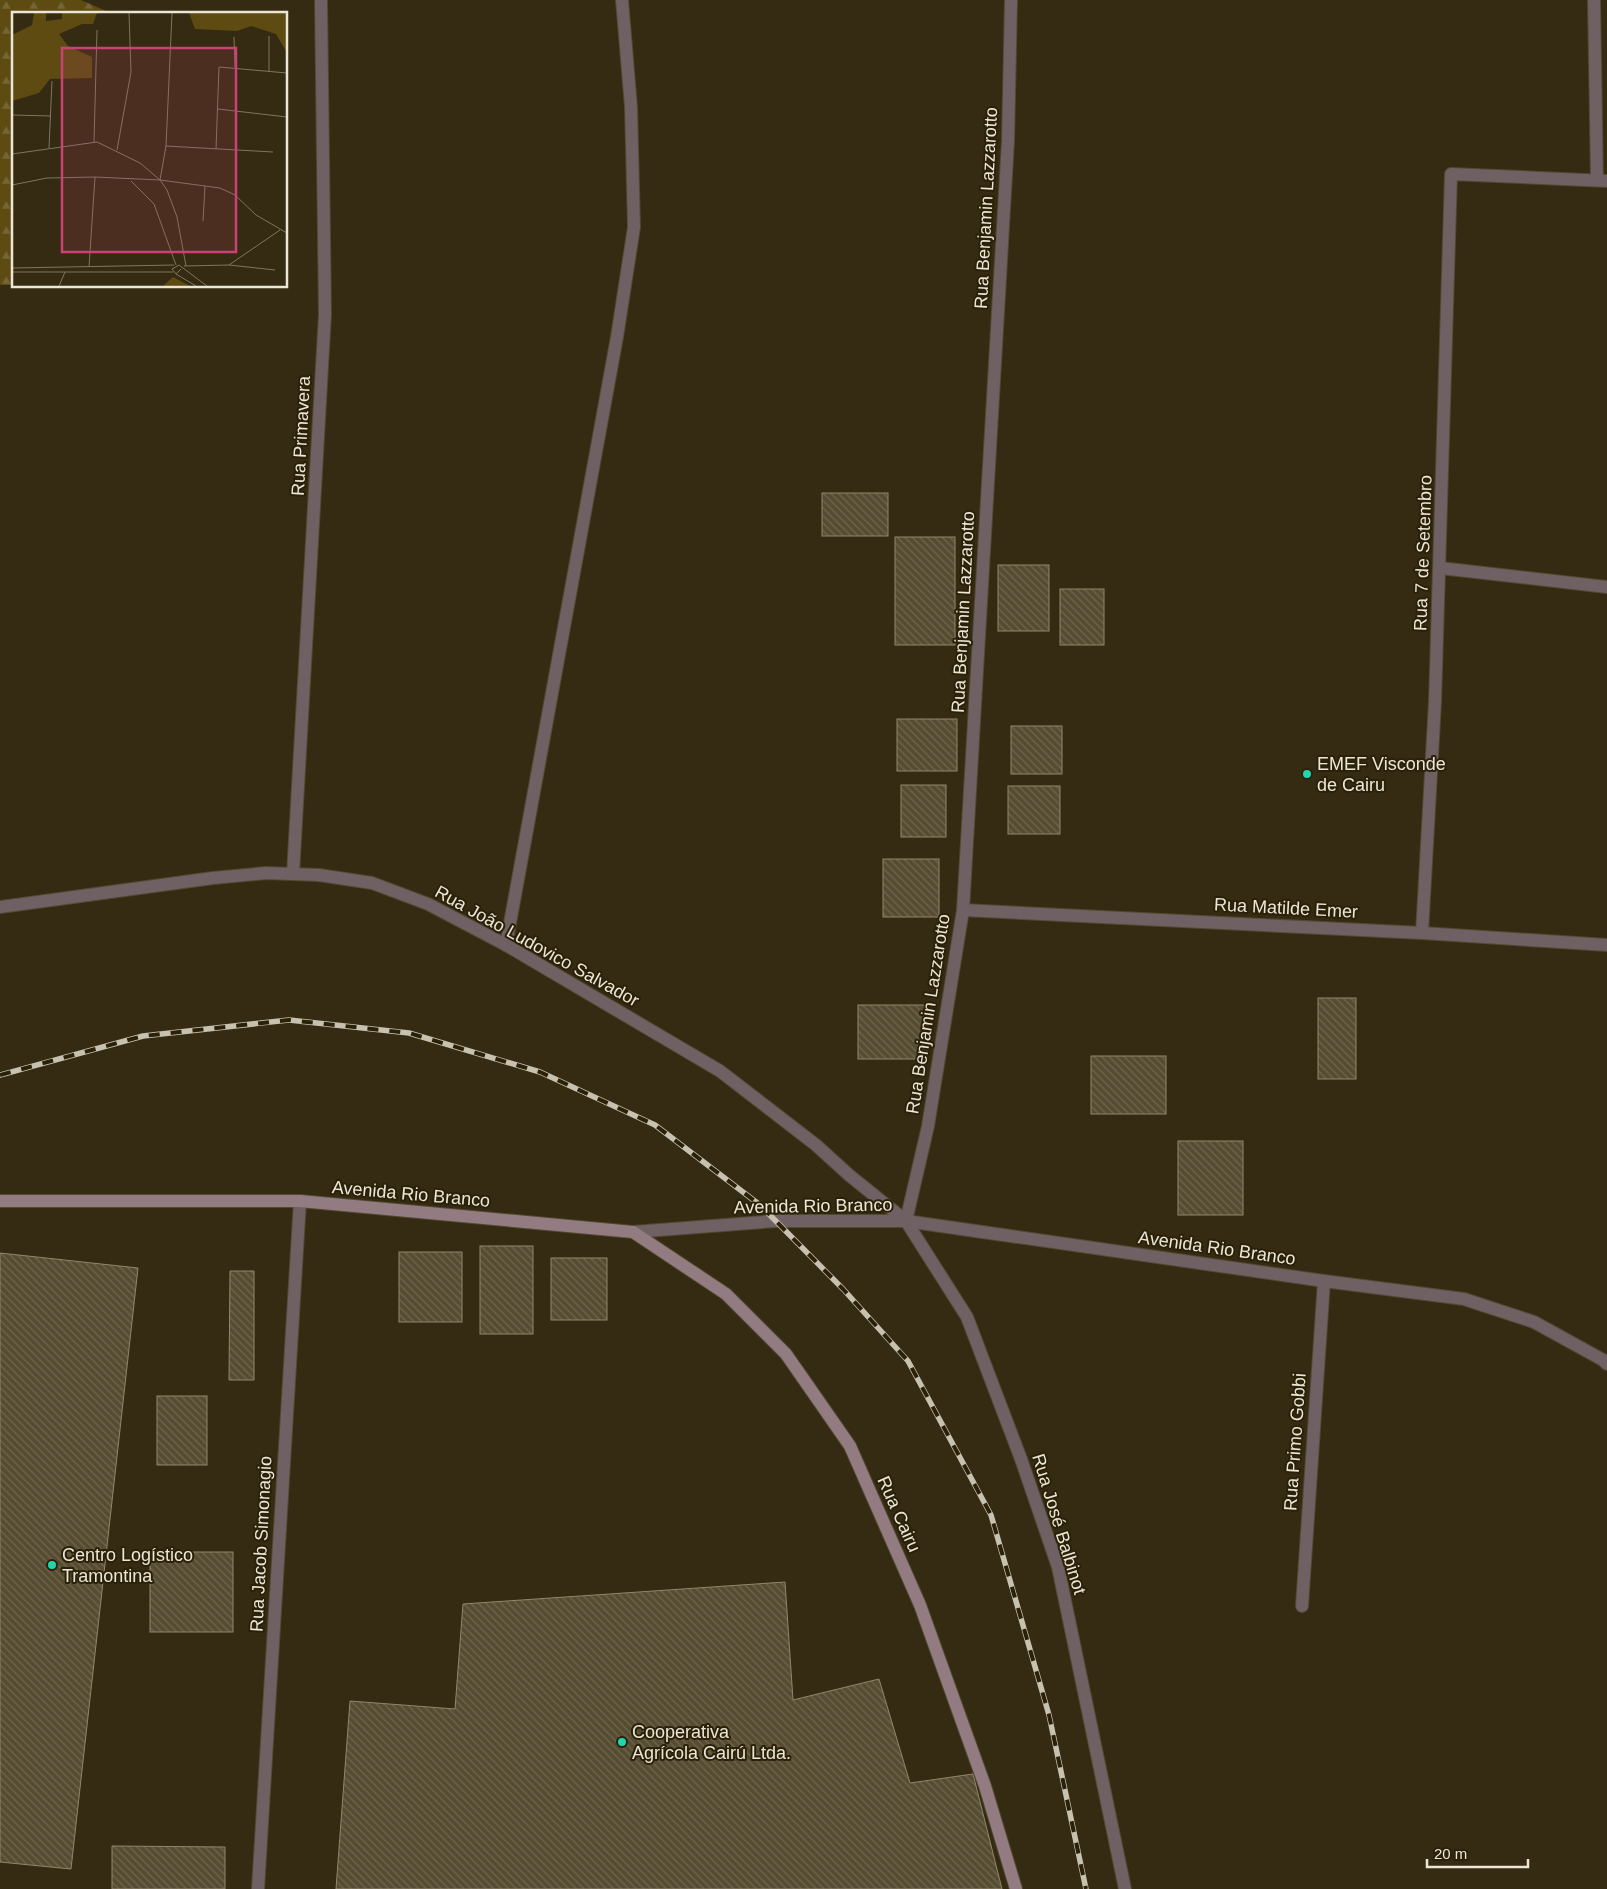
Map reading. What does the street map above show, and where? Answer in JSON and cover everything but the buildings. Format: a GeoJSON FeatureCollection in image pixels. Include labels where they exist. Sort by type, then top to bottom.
{"type":"FeatureCollection","features":[{"type":"Feature","properties":{"kind":"street","name":"Rua Primavera"},"geometry":{"type":"LineString","coordinates":[[293,874],[325,314],[321,0]]}},
{"type":"Feature","properties":{"kind":"street"},"geometry":{"type":"LineString","coordinates":[[506,946],[616,347],[634,227],[631,107],[622,0]]}},
{"type":"Feature","properties":{"kind":"street","name":"Rua Benjamin Lazzarotto"},"geometry":{"type":"LineString","coordinates":[[906,1222],[928,1126],[963,910],[1007,151],[1011,0]]}},
{"type":"Feature","properties":{"kind":"street"},"geometry":{"type":"LineString","coordinates":[[1594,0],[1602,181]]}},
{"type":"Feature","properties":{"kind":"street","name":"Rua 7 de Setembro"},"geometry":{"type":"LineString","coordinates":[[1422,933],[1435,702],[1451,174],[1602,181]]}},
{"type":"Feature","properties":{"kind":"street"},"geometry":{"type":"LineString","coordinates":[[1440,568],[1607,587]]}},
{"type":"Feature","properties":{"kind":"street","name":"Rua João Ludovico Salvador"},"geometry":{"type":"LineString","coordinates":[[0,907],[213,878],[266,873],[319,876],[372,883],[428,904],[506,946],[720,1071],[816,1145],[906,1222]]}},
{"type":"Feature","properties":{"kind":"street","name":"Rua Matilde Emer"},"geometry":{"type":"LineString","coordinates":[[963,910],[1422,933],[1607,945]]}},
{"type":"Feature","properties":{"kind":"street","name":"Avenida Rio Branco"},"geometry":{"type":"LineString","coordinates":[[0,1202],[300,1201],[633,1232],[776,1221],[906,1222],[1464,1299],[1534,1322],[1607,1364]]}},
{"type":"Feature","properties":{"kind":"street","name":"Rua Jacob Simonagio"},"geometry":{"type":"LineString","coordinates":[[258,1889],[300,1201]]}},
{"type":"Feature","properties":{"kind":"street","name":"Rua José Balbinot"},"geometry":{"type":"LineString","coordinates":[[906,1222],[967,1317],[1021,1458],[1058,1567],[1125,1889]]}},
{"type":"Feature","properties":{"kind":"street","name":"Rua Cairu"},"geometry":{"type":"LineString","coordinates":[[633,1232],[726,1294],[740,1307],[786,1354],[850,1446],[920,1605],[986,1786],[1016,1889]]}},
{"type":"Feature","properties":{"kind":"street","name":"Rua Primo Gobbi"},"geometry":{"type":"LineString","coordinates":[[1302,1606],[1324,1281]]}},
{"type":"Feature","properties":{"kind":"green space"},"geometry":{"type":"Polygon","coordinates":[[[0,0],[81,0],[108,12],[12,12],[12,285],[0,285],[0,0]]]}},
{"type":"Feature","properties":{"kind":"railway"},"geometry":{"type":"LineString","coordinates":[[0,1075],[143,1036],[289,1020],[409,1033],[540,1072],[655,1125],[760,1205],[843,1289],[908,1361],[991,1515],[1049,1715],[1086,1889]]}},
{"type":"Feature","properties":{"kind":"place","name":"EMEF Visconde de Cairu"},"geometry":{"type":"Point","coordinates":[1307,774]}},
{"type":"Feature","properties":{"kind":"place","name":"Centro Logístico Tramontina"},"geometry":{"type":"Point","coordinates":[52,1565]}},
{"type":"Feature","properties":{"kind":"place","name":"Cooperativa Agrícola Cairú Ltda."},"geometry":{"type":"Point","coordinates":[622,1742]}}]}
